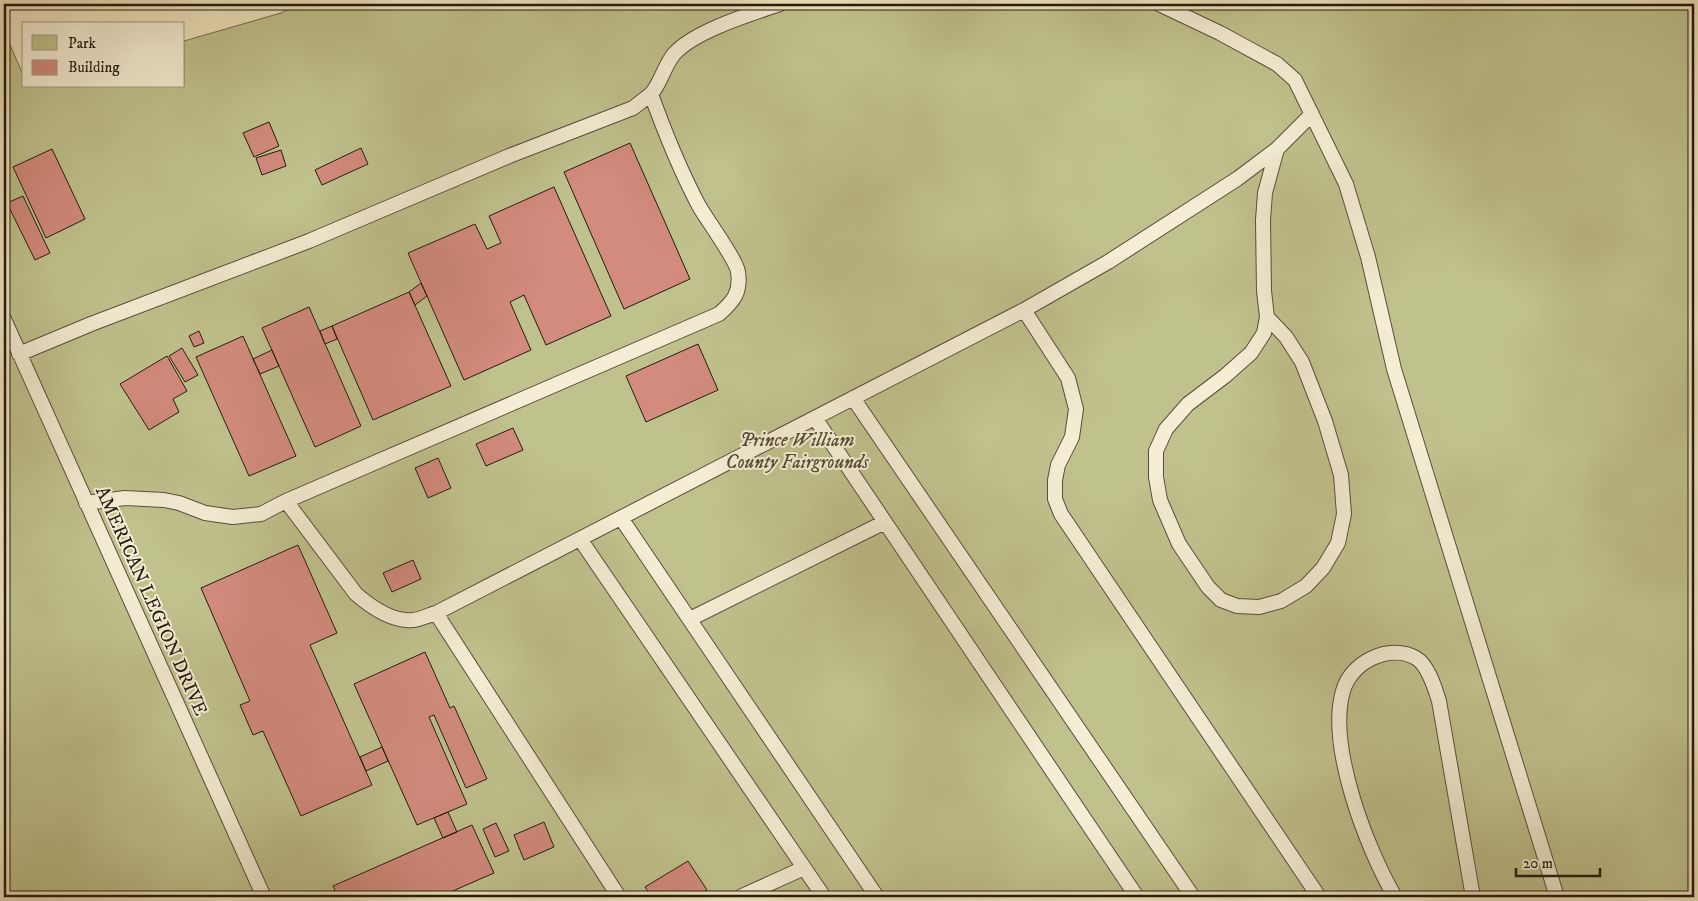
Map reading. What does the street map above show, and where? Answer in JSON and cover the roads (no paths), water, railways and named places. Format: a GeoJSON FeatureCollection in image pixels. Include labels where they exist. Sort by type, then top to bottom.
{"type":"FeatureCollection","features":[{"type":"Feature","properties":{"kind":"lane"},"geometry":{"type":"LineString","coordinates":[[19,354],[91,324],[309,240],[509,156],[633,108],[656,89],[672,56],[682,45],[724,24],[780,4]]}},
{"type":"Feature","properties":{"kind":"lane"},"geometry":{"type":"LineString","coordinates":[[1159,4],[1220,33],[1277,64],[1295,80],[1346,184],[1368,257],[1394,369],[1557,897]]}},
{"type":"Feature","properties":{"kind":"lane"},"geometry":{"type":"LineString","coordinates":[[86,503],[125,498],[164,500],[179,503],[205,513],[233,517],[261,514],[286,501],[719,314],[731,304],[738,289],[738,270],[696,199],[672,152],[651,94]]}},
{"type":"Feature","properties":{"kind":"lane"},"geometry":{"type":"LineString","coordinates":[[286,501],[356,594],[370,607],[388,616],[412,620],[436,614],[1024,310],[1108,262],[1237,179],[1277,150],[1312,114]]}},
{"type":"Feature","properties":{"kind":"lane"},"geometry":{"type":"LineString","coordinates":[[1267,317],[1286,336],[1302,362],[1325,421],[1341,475],[1344,514],[1338,543],[1323,568],[1306,586],[1281,601],[1258,607],[1237,606],[1222,600],[1208,587],[1179,544],[1160,500],[1156,476],[1156,451],[1166,429],[1188,404],[1225,376],[1251,353],[1264,333],[1267,317],[1264,291],[1263,220],[1265,193],[1277,150]]}},
{"type":"Feature","properties":{"kind":"lane"},"geometry":{"type":"LineString","coordinates":[[1024,310],[1068,378],[1076,409],[1072,437],[1058,465],[1055,480],[1056,499],[1061,514],[1319,897]]}},
{"type":"Feature","properties":{"kind":"lane","name":"AMERICAN LEGION DRIVE"},"geometry":{"type":"LineString","coordinates":[[4,320],[264,897]]}},
{"type":"Feature","properties":{"kind":"lane"},"geometry":{"type":"LineString","coordinates":[[853,398],[1193,897]]}},
{"type":"Feature","properties":{"kind":"lane"},"geometry":{"type":"LineString","coordinates":[[815,418],[1137,897]]}},
{"type":"Feature","properties":{"kind":"lane"},"geometry":{"type":"LineString","coordinates":[[621,518],[877,897]]}},
{"type":"Feature","properties":{"kind":"lane"},"geometry":{"type":"LineString","coordinates":[[690,619],[885,522]]}},
{"type":"Feature","properties":{"kind":"lane"},"geometry":{"type":"LineString","coordinates":[[580,539],[824,897]]}},
{"type":"Feature","properties":{"kind":"lane"},"geometry":{"type":"LineString","coordinates":[[436,614],[619,897]]}},
{"type":"Feature","properties":{"kind":"lane"},"geometry":{"type":"LineString","coordinates":[[1395,897],[1386,881],[1358,812],[1344,763],[1339,719],[1343,690],[1355,669],[1378,655],[1398,652],[1417,658],[1430,677],[1439,700],[1473,897]]}},
{"type":"Feature","properties":{"kind":"lane"},"geometry":{"type":"LineString","coordinates":[[740,897],[804,868]]}},
{"type":"Feature","properties":{"kind":"park label","name":"Prince William County Fairgrounds"},"geometry":{"type":"Point","coordinates":[797,451]}}]}
